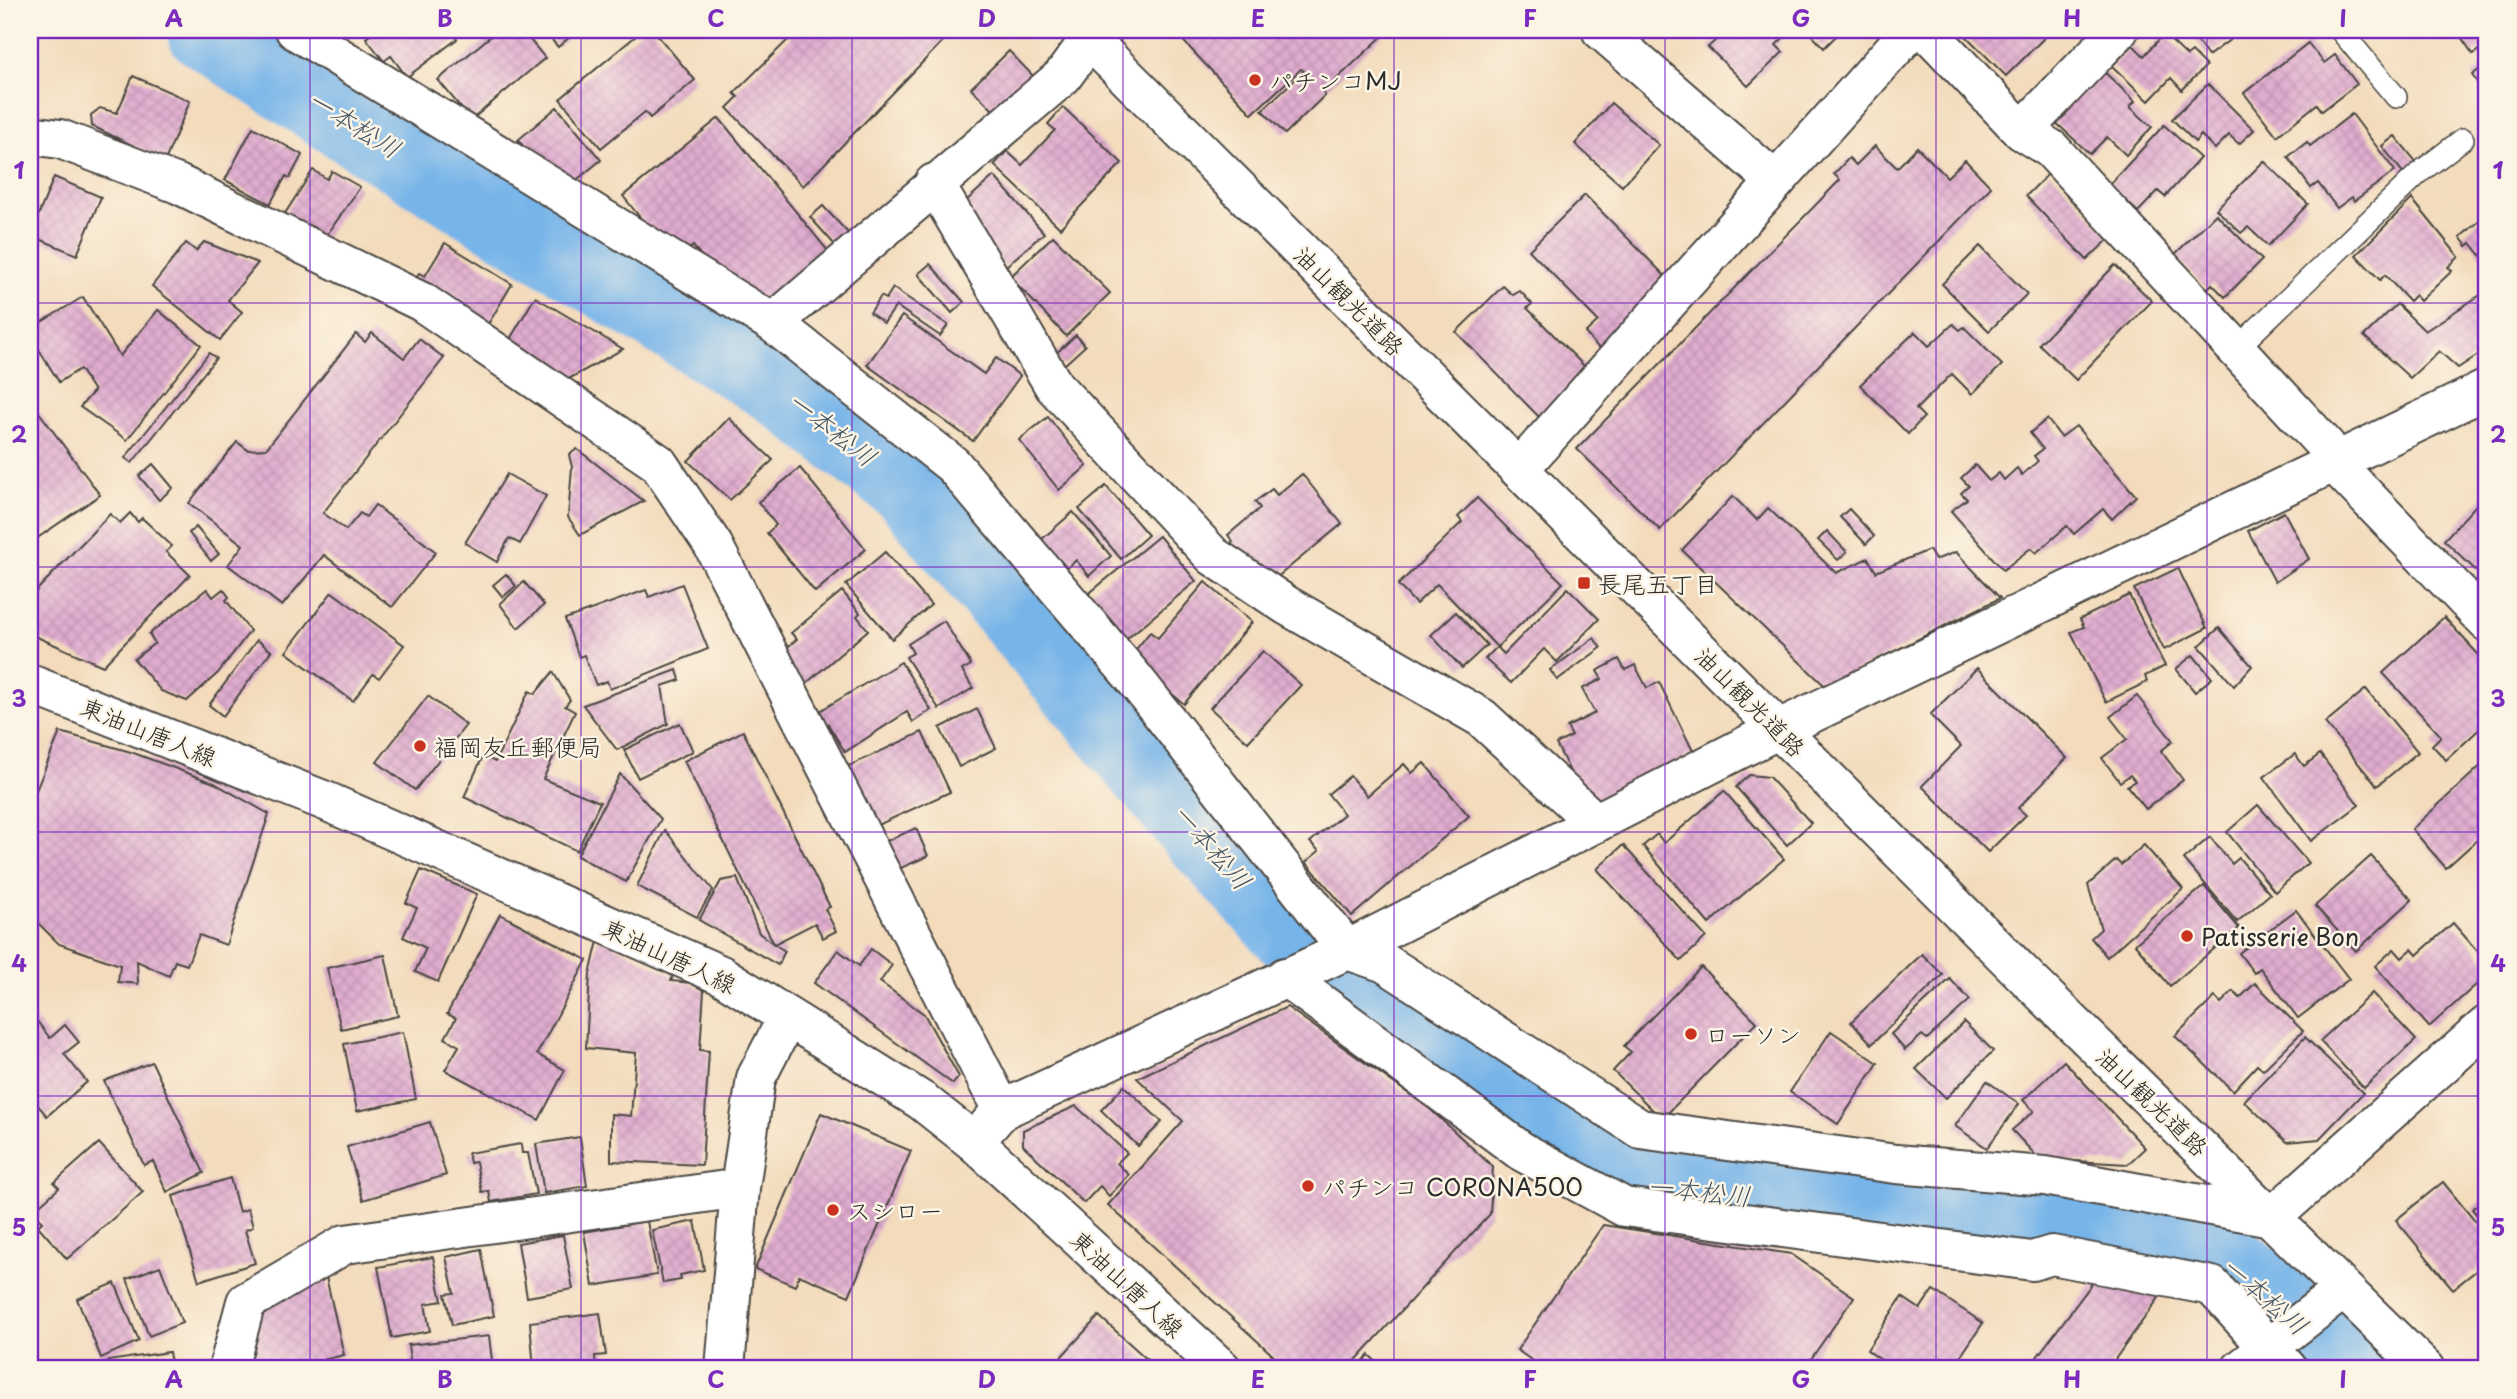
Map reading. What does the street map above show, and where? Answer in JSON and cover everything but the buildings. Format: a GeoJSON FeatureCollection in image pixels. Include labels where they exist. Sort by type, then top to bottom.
{"type":"FeatureCollection","features":[{"type":"Feature","properties":{"kind":"street"},"geometry":{"type":"LineString","coordinates":[[295,30],[772,323],[953,465],[1133,677],[1347,950],[1385,963],[1640,1129],[1896,1164],[2045,1176],[2272,1217],[2487,1024]]}},
{"type":"Feature","properties":{"kind":"street"},"geometry":{"type":"LineString","coordinates":[[1601,30],[1775,181]]}},
{"type":"Feature","properties":{"kind":"street"},"geometry":{"type":"LineString","coordinates":[[1519,469],[1911,30]]}},
{"type":"Feature","properties":{"kind":"street"},"geometry":{"type":"LineString","coordinates":[[1926,30],[2022,131],[2051,149],[2326,446],[2335,464],[2487,622]]}},
{"type":"Feature","properties":{"kind":"street"},"geometry":{"type":"LineString","coordinates":[[2022,131],[2119,30]]}},
{"type":"Feature","properties":{"kind":"street"},"geometry":{"type":"LineString","coordinates":[[772,323],[934,183],[1062,78],[1090,33]]}},
{"type":"Feature","properties":{"kind":"street","name":"油山観光道路"},"geometry":{"type":"LineString","coordinates":[[1090,33],[1779,730],[2272,1217],[2336,1295],[2425,1369]]}},
{"type":"Feature","properties":{"kind":"street"},"geometry":{"type":"LineString","coordinates":[[30,135],[60,139],[178,184],[422,302],[658,463],[713,545],[1002,1110]]}},
{"type":"Feature","properties":{"kind":"street"},"geometry":{"type":"LineString","coordinates":[[934,183],[1054,386],[1213,556],[1286,605],[1482,718],[1596,823]]}},
{"type":"Feature","properties":{"kind":"street"},"geometry":{"type":"LineString","coordinates":[[974,1142],[1002,1110],[1347,950],[1779,730],[2487,389]]}},
{"type":"Feature","properties":{"kind":"street","name":"東油山唐人線"},"geometry":{"type":"LineString","coordinates":[[30,684],[328,802],[721,975],[922,1101],[974,1142],[1222,1369]]}},
{"type":"Feature","properties":{"kind":"street"},"geometry":{"type":"LineString","coordinates":[[1290,975],[1521,1151],[1624,1207],[2032,1261],[2052,1255],[2212,1286],[2270,1357],[2336,1295]]}},
{"type":"Feature","properties":{"kind":"street"},"geometry":{"type":"LineString","coordinates":[[725,1369],[740,1188],[756,1078],[787,1018]]}},
{"type":"Feature","properties":{"kind":"street"},"geometry":{"type":"LineString","coordinates":[[228,1369],[246,1302],[345,1244],[740,1188]]}},
{"type":"Feature","properties":{"kind":"lane"},"geometry":{"type":"LineString","coordinates":[[2340,30],[2396,97]]}},
{"type":"Feature","properties":{"kind":"lane"},"geometry":{"type":"LineString","coordinates":[[2236,349],[2419,173],[2463,139]]}},
{"type":"Feature","properties":{"kind":"waterway","name":"一本松川"},"geometry":{"type":"LineString","coordinates":[[206,30],[355,127],[779,386],[909,487],[1198,831],[1295,937],[1435,1060],[1630,1183],[1912,1213],[2133,1229],[2217,1251],[2268,1293],[2351,1369]]}},
{"type":"Feature","properties":{"kind":"place","name":"パチンコMJ"},"geometry":{"type":"Point","coordinates":[1255,80]}},
{"type":"Feature","properties":{"kind":"place","name":"長尾五丁目"},"geometry":{"type":"Point","coordinates":[1584,583]}},
{"type":"Feature","properties":{"kind":"place","name":"福岡友丘郵便局"},"geometry":{"type":"Point","coordinates":[420,746]}},
{"type":"Feature","properties":{"kind":"place","name":"Patisserie Bon"},"geometry":{"type":"Point","coordinates":[2187,936]}},
{"type":"Feature","properties":{"kind":"place","name":"ローソン"},"geometry":{"type":"Point","coordinates":[1691,1034]}},
{"type":"Feature","properties":{"kind":"place","name":"パチンコ CORONA500"},"geometry":{"type":"Point","coordinates":[1308,1186]}},
{"type":"Feature","properties":{"kind":"place","name":"スシロー"},"geometry":{"type":"Point","coordinates":[833,1210]}}]}
